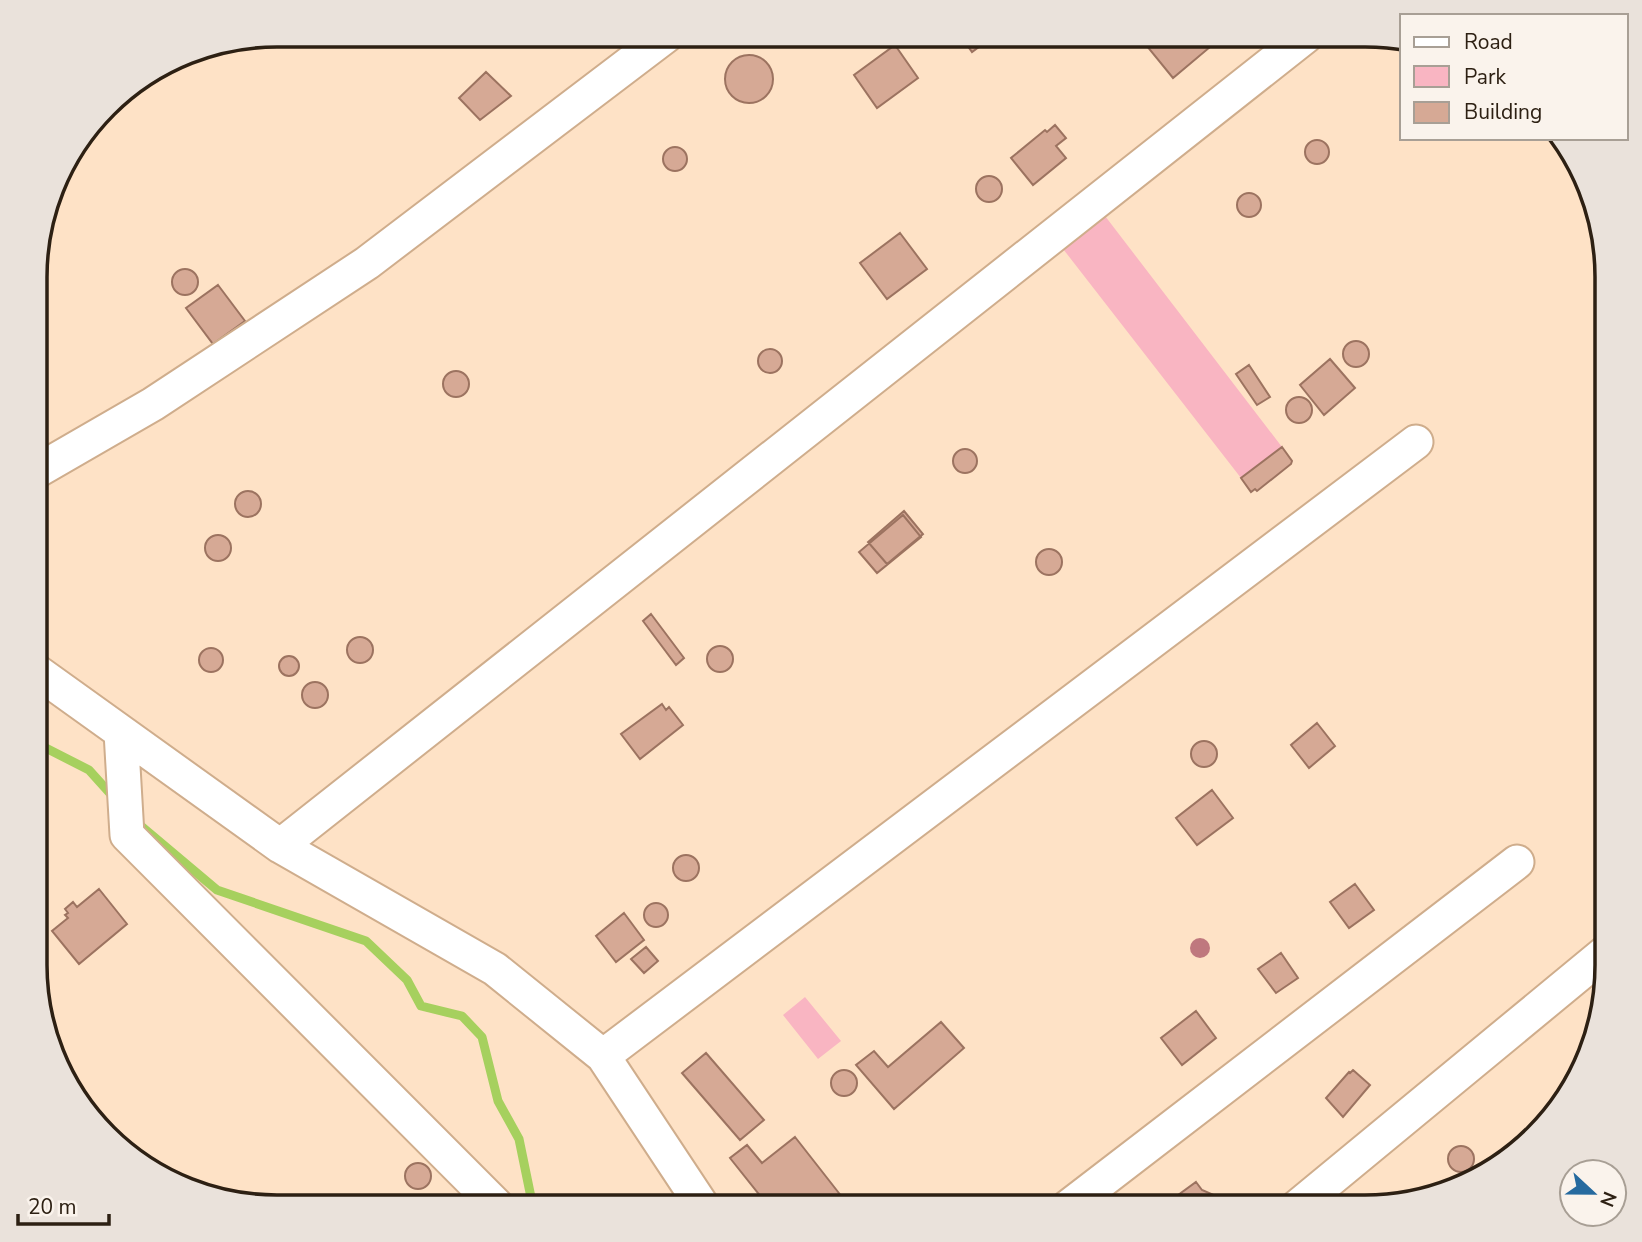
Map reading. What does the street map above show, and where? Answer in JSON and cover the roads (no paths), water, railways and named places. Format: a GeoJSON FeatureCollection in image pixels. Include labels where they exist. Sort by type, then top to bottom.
{"type":"FeatureCollection","features":[{"type":"Feature","properties":{"kind":"street"},"geometry":{"type":"LineString","coordinates":[[47,465],[153,404],[367,263],[651,47]]}},
{"type":"Feature","properties":{"kind":"street"},"geometry":{"type":"LineString","coordinates":[[280,846],[1291,48]]}},
{"type":"Feature","properties":{"kind":"street"},"geometry":{"type":"LineString","coordinates":[[603,1056],[1416,442]]}},
{"type":"Feature","properties":{"kind":"street"},"geometry":{"type":"LineString","coordinates":[[48,679],[280,846],[495,969],[603,1056],[695,1194]]}},
{"type":"Feature","properties":{"kind":"street"},"geometry":{"type":"LineString","coordinates":[[121,732],[127,835],[485,1194]]}},
{"type":"Feature","properties":{"kind":"street"},"geometry":{"type":"LineString","coordinates":[[1084,1195],[1517,862]]}},
{"type":"Feature","properties":{"kind":"street"},"geometry":{"type":"LineString","coordinates":[[1312,1195],[1594,961]]}},
{"type":"Feature","properties":{"kind":"waterway"},"geometry":{"type":"LineString","coordinates":[[48,749],[89,770],[116,800]]}},
{"type":"Feature","properties":{"kind":"waterway"},"geometry":{"type":"LineString","coordinates":[[135,821],[217,890],[366,941],[407,980],[421,1006],[462,1016],[482,1037],[498,1101],[519,1139],[530,1194]]}}]}
